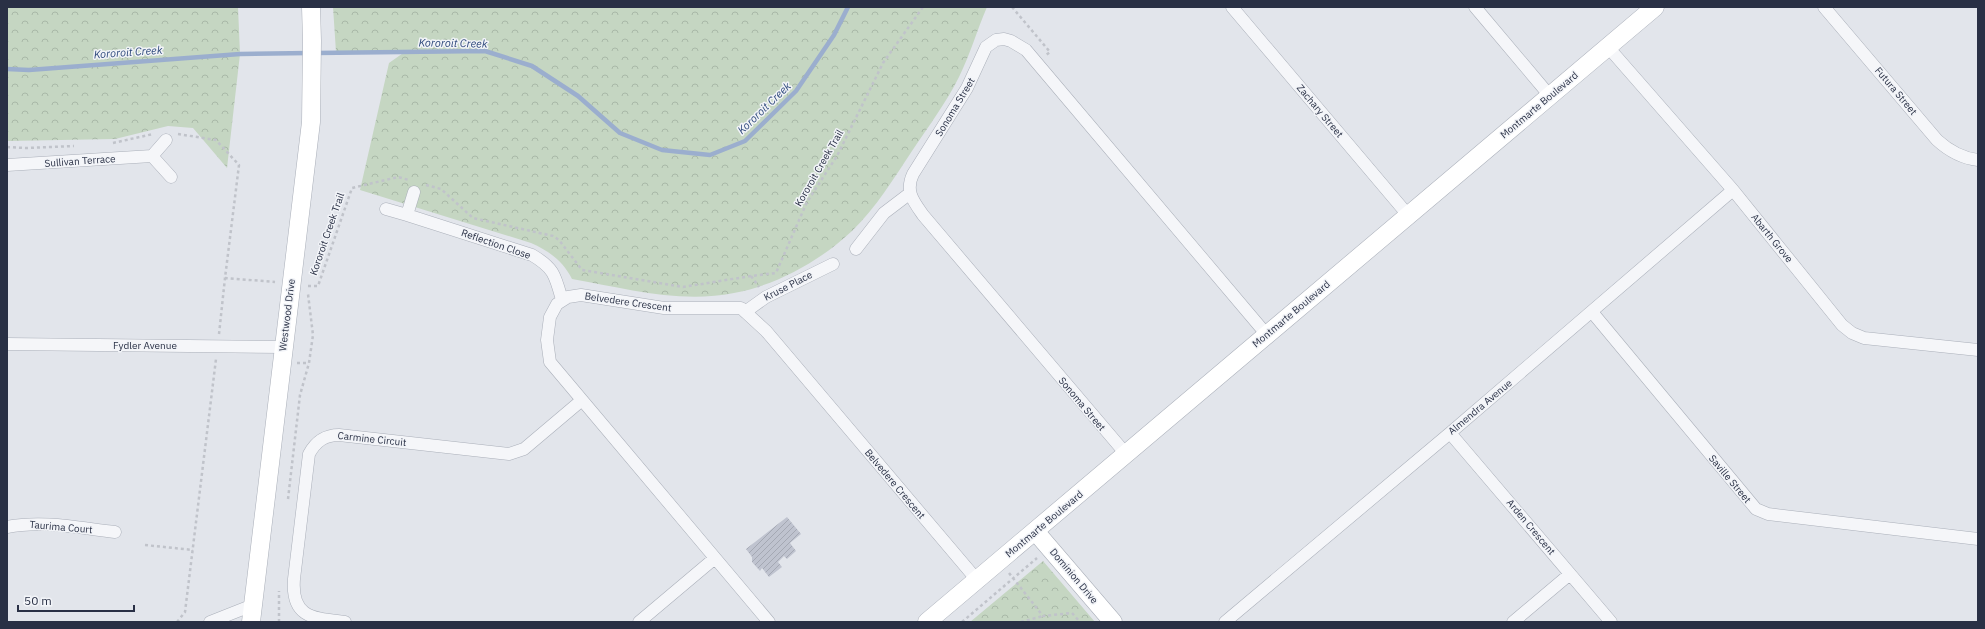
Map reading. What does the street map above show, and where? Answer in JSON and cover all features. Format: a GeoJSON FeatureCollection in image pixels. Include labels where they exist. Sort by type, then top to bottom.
{"type":"FeatureCollection","features":[{"type":"Feature","properties":{"kind":"street","name":"Westwood Drive"},"geometry":{"type":"LineString","coordinates":[[252,613],[283,347],[298,285],[310,122],[312,41],[310,7]]}},
{"type":"Feature","properties":{"kind":"street","name":"Zachary Street"},"geometry":{"type":"LineString","coordinates":[[1232,7],[1408,215]]}},
{"type":"Feature","properties":{"kind":"street"},"geometry":{"type":"LineString","coordinates":[[1475,7],[1550,96]]}},
{"type":"Feature","properties":{"kind":"street","name":"Montmarte Boulevard"},"geometry":{"type":"LineString","coordinates":[[927,622],[1655,7]]}},
{"type":"Feature","properties":{"kind":"street","name":"Futura Street"},"geometry":{"type":"LineString","coordinates":[[1824,7],[1937,140],[1950,152],[1968,159],[1978,160]]}},
{"type":"Feature","properties":{"kind":"street","name":"Sonoma Street"},"geometry":{"type":"LineString","coordinates":[[1126,454],[923,215],[909,194],[909,186],[913,174],[970,84],[986,48],[996,40],[1011,40],[1026,50],[1267,335]]}},
{"type":"Feature","properties":{"kind":"street","name":"Abarth Grove"},"geometry":{"type":"LineString","coordinates":[[1608,47],[1733,190],[1842,325],[1852,333],[1864,338],[1978,350]]}},
{"type":"Feature","properties":{"kind":"street"},"geometry":{"type":"LineString","coordinates":[[166,135],[152,156],[171,177]]}},
{"type":"Feature","properties":{"kind":"street","name":"Sullivan Terrace"},"geometry":{"type":"LineString","coordinates":[[7,165],[152,156]]}},
{"type":"Feature","properties":{"kind":"street"},"geometry":{"type":"LineString","coordinates":[[386,209],[407,214],[415,185]]}},
{"type":"Feature","properties":{"kind":"street","name":"Almendra Avenue"},"geometry":{"type":"LineString","coordinates":[[1225,622],[1592,312],[1733,190]]}},
{"type":"Feature","properties":{"kind":"street"},"geometry":{"type":"LineString","coordinates":[[856,249],[884,213],[909,194]]}},
{"type":"Feature","properties":{"kind":"street","name":"Reflection Close"},"geometry":{"type":"LineString","coordinates":[[407,214],[532,255],[546,263],[555,276],[562,300]]}},
{"type":"Feature","properties":{"kind":"street","name":"Kruse Place"},"geometry":{"type":"LineString","coordinates":[[746,312],[766,297],[833,264]]}},
{"type":"Feature","properties":{"kind":"street","name":"Belvedere Crescent"},"geometry":{"type":"LineString","coordinates":[[562,300],[581,295],[664,308],[705,310],[737,307],[746,312],[766,331],[977,580]]}},
{"type":"Feature","properties":{"kind":"street"},"geometry":{"type":"LineString","coordinates":[[562,300],[557,304],[550,317],[547,340],[548,355],[556,371],[769,622]]}},
{"type":"Feature","properties":{"kind":"street","name":"Saville Street"},"geometry":{"type":"LineString","coordinates":[[1592,312],[1756,509],[1768,514],[1978,538]]}},
{"type":"Feature","properties":{"kind":"street","name":"Fydler Avenue"},"geometry":{"type":"LineString","coordinates":[[7,344],[217,345],[283,347]]}},
{"type":"Feature","properties":{"kind":"street","name":"Carmine Circuit"},"geometry":{"type":"LineString","coordinates":[[344,622],[309,617],[302,612],[294,598],[294,579],[309,454],[318,441],[331,435],[339,435],[509,454],[524,449],[582,400]]}},
{"type":"Feature","properties":{"kind":"street","name":"Arden Crescent"},"geometry":{"type":"LineString","coordinates":[[1450,432],[1611,622]]}},
{"type":"Feature","properties":{"kind":"street","name":"Taurima Court"},"geometry":{"type":"LineString","coordinates":[[7,527],[42,523],[115,532]]}},
{"type":"Feature","properties":{"kind":"street","name":"Dominion Drive"},"geometry":{"type":"LineString","coordinates":[[1035,531],[1113,622]]}},
{"type":"Feature","properties":{"kind":"street"},"geometry":{"type":"LineString","coordinates":[[638,622],[715,558]]}},
{"type":"Feature","properties":{"kind":"street"},"geometry":{"type":"LineString","coordinates":[[1513,622],[1570,574]]}},
{"type":"Feature","properties":{"kind":"street"},"geometry":{"type":"LineString","coordinates":[[210,622],[252,613]]}},
{"type":"Feature","properties":{"kind":"path","name":"Kororoit Creek Trail"},"geometry":{"type":"LineString","coordinates":[[298,285],[318,286],[352,188],[398,177],[415,185],[441,189],[473,218],[553,236],[560,240],[582,270],[682,287],[776,273],[807,202],[837,156],[883,63],[923,7]]}},
{"type":"Feature","properties":{"kind":"path"},"geometry":{"type":"LineString","coordinates":[[1012,7],[1050,52],[1037,63]]}},
{"type":"Feature","properties":{"kind":"path"},"geometry":{"type":"LineString","coordinates":[[109,144],[166,135],[216,140],[239,165],[217,345],[216,371],[213,379],[185,612],[178,622]]}},
{"type":"Feature","properties":{"kind":"path"},"geometry":{"type":"LineString","coordinates":[[7,147],[26,148],[77,146]]}},
{"type":"Feature","properties":{"kind":"path"},"geometry":{"type":"LineString","coordinates":[[225,278],[298,285],[313,335],[309,363],[300,395],[288,506]]}},
{"type":"Feature","properties":{"kind":"path"},"geometry":{"type":"LineString","coordinates":[[145,545],[193,550]]}},
{"type":"Feature","properties":{"kind":"path"},"geometry":{"type":"LineString","coordinates":[[962,622],[1014,579],[1049,547]]}},
{"type":"Feature","properties":{"kind":"path"},"geometry":{"type":"LineString","coordinates":[[999,562],[1043,616]]}},
{"type":"Feature","properties":{"kind":"path"},"geometry":{"type":"LineString","coordinates":[[279,622],[280,583]]}},
{"type":"Feature","properties":{"kind":"path"},"geometry":{"type":"LineString","coordinates":[[1021,622],[1043,616],[1072,613],[1080,622]]}},
{"type":"Feature","properties":{"kind":"green space"},"geometry":{"type":"Polygon","coordinates":[[[7,7],[238,7],[240,54],[227,168],[193,128],[168,126],[115,139],[7,141],[7,7]]]}},
{"type":"Feature","properties":{"kind":"green space"},"geometry":{"type":"Polygon","coordinates":[[[333,7],[987,7],[963,69],[954,87],[937,115],[884,192],[869,213],[852,231],[840,242],[812,262],[782,278],[734,293],[693,297],[652,294],[572,279],[555,257],[544,249],[531,243],[360,190],[389,63],[406,51],[336,52],[333,7]]]}},
{"type":"Feature","properties":{"kind":"green space"},"geometry":{"type":"Polygon","coordinates":[[[1043,561],[1095,622],[970,622],[1043,561]]]}},
{"type":"Feature","properties":{"kind":"building"},"geometry":{"type":"Polygon","coordinates":[[[787,517],[801,534],[790,543],[796,551],[787,559],[784,556],[778,562],[782,567],[769,577],[762,568],[760,571],[752,562],[752,557],[746,549],[787,517]]]}},
{"type":"Feature","properties":{"kind":"waterway","name":"Kororoit Creek"},"geometry":{"type":"LineString","coordinates":[[316,53],[485,51],[532,66],[578,96],[620,133],[662,150],[710,155],[745,141],[796,91],[834,35],[848,7]]}},
{"type":"Feature","properties":{"kind":"waterway","name":"Kororoit Creek"},"geometry":{"type":"LineString","coordinates":[[7,69],[29,70],[240,54],[309,53]]}}]}
